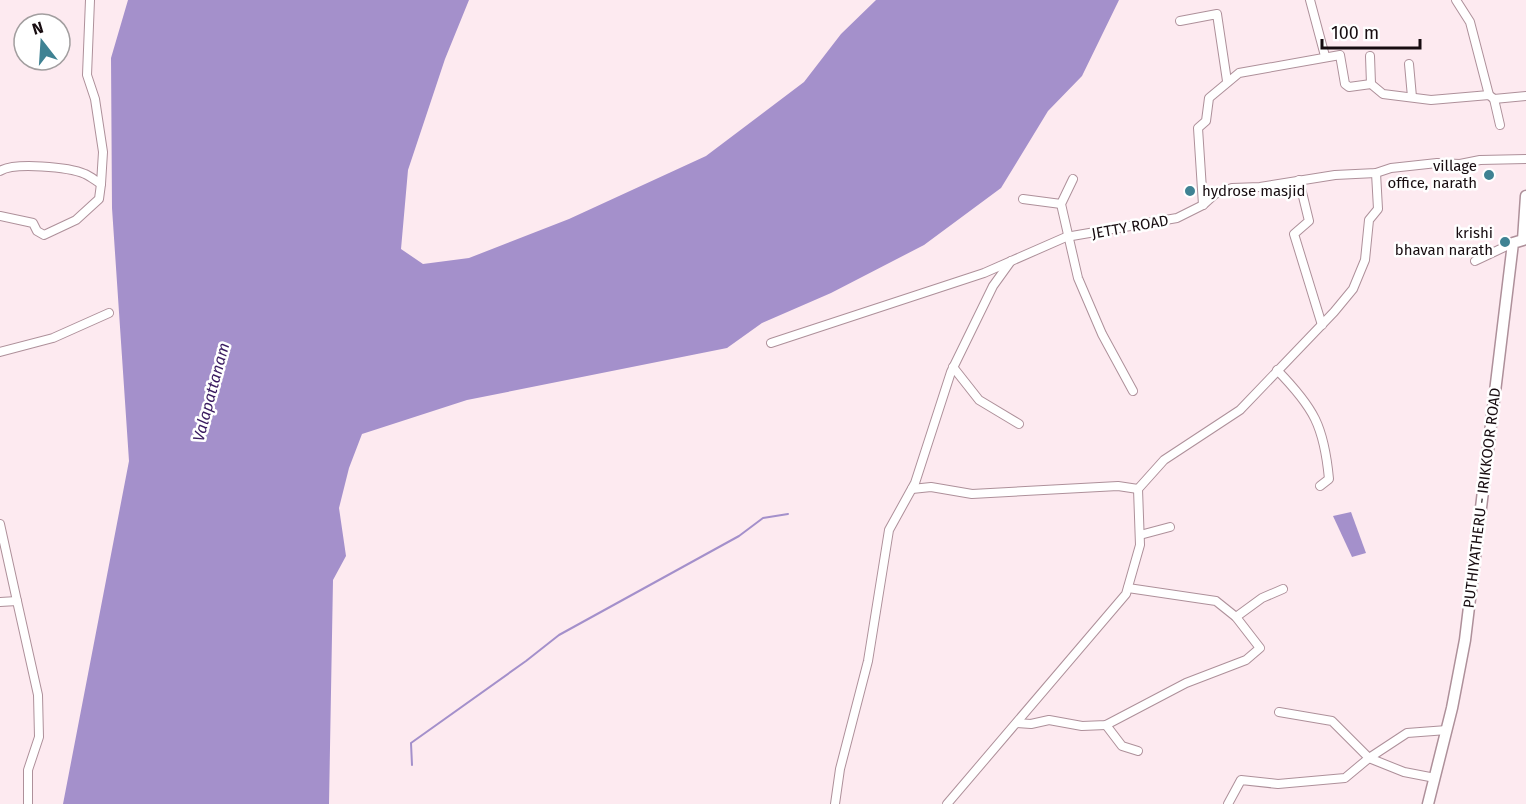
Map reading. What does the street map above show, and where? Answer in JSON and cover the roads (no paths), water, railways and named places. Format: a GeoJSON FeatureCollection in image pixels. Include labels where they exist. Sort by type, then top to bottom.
{"type":"FeatureCollection","features":[{"type":"Feature","properties":{"kind":"main road","name":"PUTHIYATHERU - IRIKKOOR ROAD"},"geometry":{"type":"LineString","coordinates":[[1428,804],[1447,730],[1465,640],[1526,196]]}},
{"type":"Feature","properties":{"kind":"street"},"geometry":{"type":"LineString","coordinates":[[0,216],[33,223],[37,231],[44,235],[82,215],[99,199],[103,152],[95,99],[87,75],[90,0]]}},
{"type":"Feature","properties":{"kind":"street"},"geometry":{"type":"LineString","coordinates":[[1310,0],[1324,56]]}},
{"type":"Feature","properties":{"kind":"street"},"geometry":{"type":"LineString","coordinates":[[1456,0],[1470,22],[1500,125]]}},
{"type":"Feature","properties":{"kind":"street"},"geometry":{"type":"LineString","coordinates":[[1180,21],[1217,14],[1227,81]]}},
{"type":"Feature","properties":{"kind":"street"},"geometry":{"type":"LineString","coordinates":[[1203,205],[1198,128],[1206,121],[1209,98],[1239,73],[1324,56],[1342,57],[1345,84],[1349,87],[1371,84],[1383,94],[1431,100],[1526,96]]}},
{"type":"Feature","properties":{"kind":"street"},"geometry":{"type":"LineString","coordinates":[[1370,56],[1371,84]]}},
{"type":"Feature","properties":{"kind":"street"},"geometry":{"type":"LineString","coordinates":[[1408,64],[1412,97]]}},
{"type":"Feature","properties":{"kind":"street","name":"JETTY ROAD"},"geometry":{"type":"LineString","coordinates":[[771,344],[984,273],[1066,237],[1177,218],[1203,205],[1215,194],[1232,188],[1260,187],[1356,173],[1376,173],[1390,168],[1437,163],[1460,164],[1480,160],[1526,159]]}},
{"type":"Feature","properties":{"kind":"street"},"geometry":{"type":"LineString","coordinates":[[0,171],[18,166],[68,170],[84,173],[101,184]]}},
{"type":"Feature","properties":{"kind":"street"},"geometry":{"type":"LineString","coordinates":[[947,804],[1090,639],[1128,588],[1140,545],[1138,489],[1164,460],[1240,410],[1322,325],[1353,289],[1365,260],[1369,220],[1378,209],[1376,173]]}},
{"type":"Feature","properties":{"kind":"street"},"geometry":{"type":"LineString","coordinates":[[1072,179],[1061,204],[1066,237],[1078,278],[1102,334],[1132,391]]}},
{"type":"Feature","properties":{"kind":"street"},"geometry":{"type":"LineString","coordinates":[[1299,180],[1309,221],[1294,234],[1322,325]]}},
{"type":"Feature","properties":{"kind":"street"},"geometry":{"type":"LineString","coordinates":[[1023,199],[1061,204]]}},
{"type":"Feature","properties":{"kind":"street"},"geometry":{"type":"LineString","coordinates":[[1475,261],[1521,240]]}},
{"type":"Feature","properties":{"kind":"street"},"geometry":{"type":"LineString","coordinates":[[835,804],[840,769],[868,661],[889,530],[912,489],[953,368],[993,286],[1015,258]]}},
{"type":"Feature","properties":{"kind":"street"},"geometry":{"type":"LineString","coordinates":[[0,352],[52,338],[109,313]]}},
{"type":"Feature","properties":{"kind":"street"},"geometry":{"type":"LineString","coordinates":[[953,368],[979,400],[1019,424]]}},
{"type":"Feature","properties":{"kind":"street"},"geometry":{"type":"LineString","coordinates":[[1277,370],[1306,400],[1326,444],[1329,479],[1320,486]]}},
{"type":"Feature","properties":{"kind":"street"},"geometry":{"type":"LineString","coordinates":[[912,489],[931,487],[972,494],[1118,486],[1138,489]]}},
{"type":"Feature","properties":{"kind":"street"},"geometry":{"type":"LineString","coordinates":[[0,525],[38,695],[39,737],[28,770],[28,804]]}},
{"type":"Feature","properties":{"kind":"street"},"geometry":{"type":"LineString","coordinates":[[1140,535],[1170,527]]}},
{"type":"Feature","properties":{"kind":"street"},"geometry":{"type":"LineString","coordinates":[[1017,723],[1031,724],[1049,720],[1082,726],[1106,725],[1185,683],[1245,660],[1260,648],[1236,617],[1216,601],[1128,588]]}},
{"type":"Feature","properties":{"kind":"street"},"geometry":{"type":"LineString","coordinates":[[1236,617],[1262,598],[1283,589]]}},
{"type":"Feature","properties":{"kind":"street"},"geometry":{"type":"LineString","coordinates":[[0,602],[17,601]]}},
{"type":"Feature","properties":{"kind":"street"},"geometry":{"type":"LineString","coordinates":[[1279,712],[1332,721],[1369,758],[1404,771],[1434,778]]}},
{"type":"Feature","properties":{"kind":"street"},"geometry":{"type":"LineString","coordinates":[[1106,725],[1122,746],[1138,751]]}},
{"type":"Feature","properties":{"kind":"street"},"geometry":{"type":"LineString","coordinates":[[1227,804],[1241,780],[1278,784],[1345,778],[1369,758],[1407,733],[1447,730]]}},
{"type":"Feature","properties":{"kind":"water","name":"Valapattanam"},"geometry":{"type":"Polygon","coordinates":[[[128,0],[469,0],[445,59],[408,170],[401,249],[423,264],[469,258],[569,219],[706,156],[804,82],[841,34],[876,0],[1119,0],[1082,76],[1048,111],[1001,188],[924,245],[831,293],[762,323],[727,348],[467,400],[362,434],[349,468],[339,508],[346,556],[333,580],[329,804],[63,804],[129,461],[112,208],[111,58],[128,0]]]}},
{"type":"Feature","properties":{"kind":"water"},"geometry":{"type":"Polygon","coordinates":[[[1351,512],[1366,553],[1352,557],[1333,516],[1351,512]]]}},
{"type":"Feature","properties":{"kind":"waterway"},"geometry":{"type":"LineString","coordinates":[[412,765],[411,743],[559,635],[739,536],[763,518],[788,514]]}},
{"type":"Feature","properties":{"kind":"place","name":"village office, narath"},"geometry":{"type":"Point","coordinates":[1489,175]}},
{"type":"Feature","properties":{"kind":"place","name":"hydrose masjid"},"geometry":{"type":"Point","coordinates":[1190,191]}},
{"type":"Feature","properties":{"kind":"place","name":"krishi bhavan narath"},"geometry":{"type":"Point","coordinates":[1505,242]}}]}
